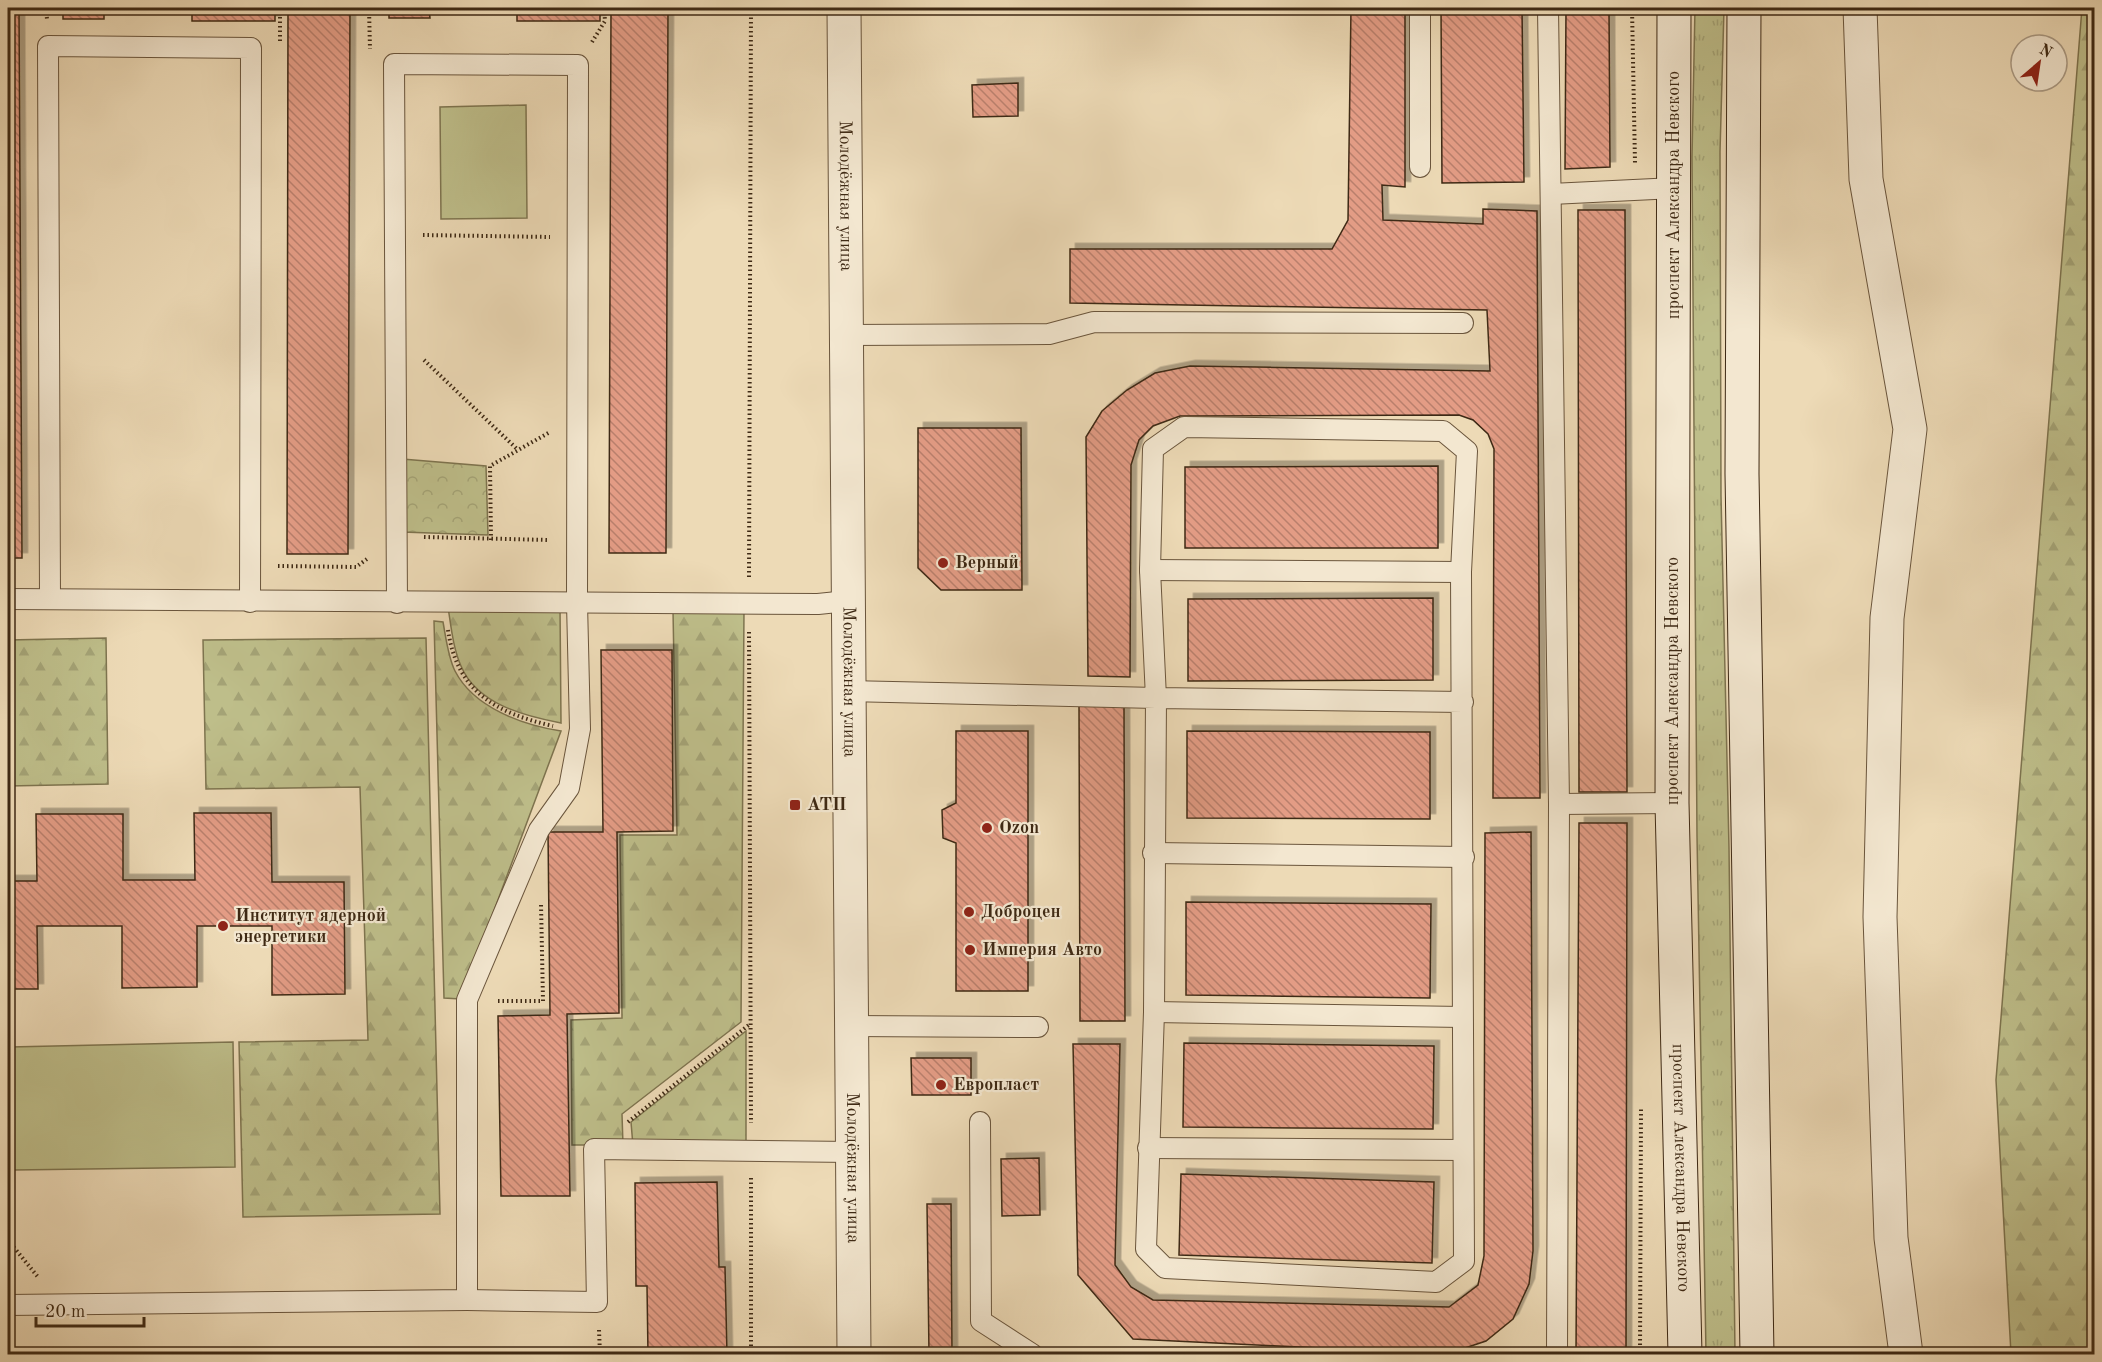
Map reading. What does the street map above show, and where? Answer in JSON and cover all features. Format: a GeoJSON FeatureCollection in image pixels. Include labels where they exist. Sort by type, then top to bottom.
{"type":"FeatureCollection","features":[{"type":"Feature","properties":{"kind":"street","name":"Молодёжная улица"},"geometry":{"type":"LineString","coordinates":[[843,8],[854,1354]]}},
{"type":"Feature","properties":{"kind":"street","name":"проспект Александра Невского"},"geometry":{"type":"LineString","coordinates":[[1674,8],[1672,804],[1685,1354]]}},
{"type":"Feature","properties":{"kind":"street"},"geometry":{"type":"LineString","coordinates":[[1744,8],[1743,474],[1757,1354]]}},
{"type":"Feature","properties":{"kind":"street"},"geometry":{"type":"LineString","coordinates":[[1860,8],[1866,179],[1910,429],[1887,618],[1880,917],[1891,1238],[1906,1354]]}},
{"type":"Feature","properties":{"kind":"lane"},"geometry":{"type":"LineString","coordinates":[[1420,8],[1420,167]]}},
{"type":"Feature","properties":{"kind":"lane"},"geometry":{"type":"LineString","coordinates":[[1548,8],[1559,804],[1557,1354]]}},
{"type":"Feature","properties":{"kind":"lane"},"geometry":{"type":"LineString","coordinates":[[50,598],[48,46],[251,48],[250,602]]}},
{"type":"Feature","properties":{"kind":"lane"},"geometry":{"type":"LineString","coordinates":[[397,603],[394,64],[578,65],[579,416],[576,540],[580,729],[569,788],[539,830],[467,1000],[467,1300]]}},
{"type":"Feature","properties":{"kind":"lane"},"geometry":{"type":"LineString","coordinates":[[1551,194],[1675,188]]}},
{"type":"Feature","properties":{"kind":"lane"},"geometry":{"type":"LineString","coordinates":[[845,335],[1048,334],[1094,322],[1463,323]]}},
{"type":"Feature","properties":{"kind":"lane"},"geometry":{"type":"LineString","coordinates":[[1184,427],[1443,431],[1467,451],[1461,572],[1464,1261],[1436,1282],[1166,1268],[1146,1250],[1154,1012],[1153,853],[1156,698],[1150,570],[1153,449],[1184,427]]}},
{"type":"Feature","properties":{"kind":"lane"},"geometry":{"type":"LineString","coordinates":[[1150,570],[1461,572]]}},
{"type":"Feature","properties":{"kind":"lane"},"geometry":{"type":"LineString","coordinates":[[8,599],[397,603],[818,604],[847,601]]}},
{"type":"Feature","properties":{"kind":"lane"},"geometry":{"type":"LineString","coordinates":[[847,691],[1463,702]]}},
{"type":"Feature","properties":{"kind":"lane"},"geometry":{"type":"LineString","coordinates":[[1559,804],[1672,804]]}},
{"type":"Feature","properties":{"kind":"lane"},"geometry":{"type":"LineString","coordinates":[[1153,853],[1464,856]]}},
{"type":"Feature","properties":{"kind":"lane"},"geometry":{"type":"LineString","coordinates":[[1154,1012],[1462,1017]]}},
{"type":"Feature","properties":{"kind":"lane"},"geometry":{"type":"LineString","coordinates":[[850,1026],[1038,1027]]}},
{"type":"Feature","properties":{"kind":"lane"},"geometry":{"type":"LineString","coordinates":[[980,1122],[981,1320],[1032,1354]]}},
{"type":"Feature","properties":{"kind":"lane"},"geometry":{"type":"LineString","coordinates":[[1148,1148],[1463,1150]]}},
{"type":"Feature","properties":{"kind":"lane"},"geometry":{"type":"LineString","coordinates":[[8,1305],[467,1300],[597,1302],[594,1149],[852,1152]]}},
{"type":"Feature","properties":{"kind":"path"},"geometry":{"type":"LineString","coordinates":[[578,65],[605,21],[604,8]]}},
{"type":"Feature","properties":{"kind":"path"},"geometry":{"type":"LineString","coordinates":[[751,8],[749,603],[751,1354]]}},
{"type":"Feature","properties":{"kind":"path"},"geometry":{"type":"LineString","coordinates":[[395,235],[578,237]]}},
{"type":"Feature","properties":{"kind":"path"},"geometry":{"type":"LineString","coordinates":[[396,333],[517,449]]}},
{"type":"Feature","properties":{"kind":"path"},"geometry":{"type":"LineString","coordinates":[[491,540],[490,466],[579,416]]}},
{"type":"Feature","properties":{"kind":"path"},"geometry":{"type":"LineString","coordinates":[[250,566],[356,567],[396,537],[576,540]]}},
{"type":"Feature","properties":{"kind":"path"},"geometry":{"type":"LineString","coordinates":[[449,634],[458,668],[480,696],[515,715],[562,727]]}},
{"type":"Feature","properties":{"kind":"path"},"geometry":{"type":"LineString","coordinates":[[467,1000],[543,1001],[540,899]]}},
{"type":"Feature","properties":{"kind":"path"},"geometry":{"type":"LineString","coordinates":[[630,1150],[628,1120],[751,1023]]}},
{"type":"Feature","properties":{"kind":"path"},"geometry":{"type":"LineString","coordinates":[[8,1240],[62,1305]]}},
{"type":"Feature","properties":{"kind":"green space"},"geometry":{"type":"Polygon","coordinates":[[[1695,8],[1724,8],[1720,152],[1721,496],[1729,848],[1735,1354],[1706,1354],[1697,836],[1692,157],[1695,8]]]}},
{"type":"Feature","properties":{"kind":"green space"},"geometry":{"type":"Polygon","coordinates":[[[2082,8],[2094,8],[2094,1354],[2011,1354],[1996,1080],[2082,8]]]}},
{"type":"Feature","properties":{"kind":"green space"},"geometry":{"type":"Polygon","coordinates":[[[526,105],[527,218],[441,219],[440,107],[526,105]]]}},
{"type":"Feature","properties":{"kind":"green space"},"geometry":{"type":"Polygon","coordinates":[[[402,459],[486,466],[488,535],[402,532],[402,459]]]}},
{"type":"Feature","properties":{"kind":"green space"},"geometry":{"type":"Polygon","coordinates":[[[448,607],[560,607],[561,723],[517,712],[490,699],[478,690],[468,679],[458,659],[448,607]]]}},
{"type":"Feature","properties":{"kind":"green space"},"geometry":{"type":"Polygon","coordinates":[[[673,610],[744,610],[741,1022],[622,1114],[623,1145],[572,1145],[571,1020],[622,1018],[620,835],[677,835],[673,610]]]}},
{"type":"Feature","properties":{"kind":"green space"},"geometry":{"type":"Polygon","coordinates":[[[434,621],[443,622],[455,671],[474,695],[501,713],[531,724],[561,731],[461,999],[444,998],[434,621]]]}},
{"type":"Feature","properties":{"kind":"green space"},"geometry":{"type":"Polygon","coordinates":[[[106,638],[108,784],[8,786],[8,640],[106,638]]]}},
{"type":"Feature","properties":{"kind":"green space"},"geometry":{"type":"Polygon","coordinates":[[[426,638],[440,1214],[243,1217],[239,1042],[368,1040],[360,787],[206,789],[203,640],[426,638]]]}},
{"type":"Feature","properties":{"kind":"green space"},"geometry":{"type":"Polygon","coordinates":[[[746,1031],[746,1145],[633,1146],[631,1122],[746,1031]]]}},
{"type":"Feature","properties":{"kind":"green space"},"geometry":{"type":"Polygon","coordinates":[[[233,1042],[235,1167],[14,1170],[10,1047],[233,1042]]]}},
{"type":"Feature","properties":{"kind":"building"},"geometry":{"type":"Polygon","coordinates":[[[8,8],[19,8],[22,558],[8,558],[8,8]]]}},
{"type":"Feature","properties":{"kind":"building"},"geometry":{"type":"Polygon","coordinates":[[[63,8],[275,8],[275,21],[192,21],[192,9],[104,10],[104,19],[63,19],[63,8]]]}},
{"type":"Feature","properties":{"kind":"building"},"geometry":{"type":"Polygon","coordinates":[[[288,8],[350,8],[348,554],[287,554],[288,8]]]}},
{"type":"Feature","properties":{"kind":"building"},"geometry":{"type":"Polygon","coordinates":[[[389,8],[600,8],[600,21],[517,21],[517,9],[429,9],[430,18],[389,18],[389,8]]]}},
{"type":"Feature","properties":{"kind":"building"},"geometry":{"type":"Polygon","coordinates":[[[611,8],[668,8],[666,553],[609,553],[611,8]]]}},
{"type":"Feature","properties":{"kind":"building"},"geometry":{"type":"Polygon","coordinates":[[[1351,8],[1405,8],[1405,187],[1382,185],[1383,220],[1483,224],[1483,209],[1537,211],[1540,798],[1493,798],[1494,449],[1488,434],[1473,420],[1459,415],[1180,416],[1153,426],[1139,440],[1131,465],[1130,677],[1088,676],[1086,437],[1102,411],[1127,390],[1155,373],[1190,366],[1490,371],[1487,310],[1070,303],[1070,249],[1332,249],[1348,220],[1351,8]]]}},
{"type":"Feature","properties":{"kind":"building"},"geometry":{"type":"Polygon","coordinates":[[[1441,8],[1522,8],[1524,182],[1442,183],[1441,8]]]}},
{"type":"Feature","properties":{"kind":"building"},"geometry":{"type":"Polygon","coordinates":[[[1566,8],[1609,8],[1610,167],[1565,169],[1566,8]]]}},
{"type":"Feature","properties":{"kind":"building"},"geometry":{"type":"Polygon","coordinates":[[[1018,83],[1018,116],[973,117],[972,85],[1018,83]]]}},
{"type":"Feature","properties":{"kind":"building"},"geometry":{"type":"Polygon","coordinates":[[[1578,210],[1625,210],[1627,792],[1579,792],[1578,210]]]}},
{"type":"Feature","properties":{"kind":"building"},"geometry":{"type":"Polygon","coordinates":[[[918,428],[1021,428],[1022,590],[941,590],[918,568],[918,428]]]}},
{"type":"Feature","properties":{"kind":"building"},"geometry":{"type":"Polygon","coordinates":[[[1438,466],[1438,548],[1185,548],[1185,467],[1438,466]]]}},
{"type":"Feature","properties":{"kind":"building"},"geometry":{"type":"Polygon","coordinates":[[[1433,598],[1433,680],[1188,681],[1188,599],[1433,598]]]}},
{"type":"Feature","properties":{"kind":"building"},"geometry":{"type":"Polygon","coordinates":[[[601,650],[672,650],[673,831],[617,832],[619,1013],[567,1014],[570,1196],[501,1196],[498,1016],[550,1015],[548,832],[603,832],[601,650]]]}},
{"type":"Feature","properties":{"kind":"building"},"geometry":{"type":"Polygon","coordinates":[[[1079,705],[1124,705],[1125,1021],[1080,1021],[1079,705]]]}},
{"type":"Feature","properties":{"kind":"building"},"geometry":{"type":"Polygon","coordinates":[[[956,731],[1028,731],[1028,991],[956,991],[956,843],[943,838],[942,810],[956,803],[956,731]]]}},
{"type":"Feature","properties":{"kind":"building"},"geometry":{"type":"Polygon","coordinates":[[[1187,731],[1430,732],[1430,819],[1187,818],[1187,731]]]}},
{"type":"Feature","properties":{"kind":"building"},"geometry":{"type":"Polygon","coordinates":[[[194,813],[271,813],[272,882],[344,882],[345,994],[272,995],[272,926],[197,926],[197,987],[122,988],[122,926],[37,926],[38,989],[8,989],[8,881],[37,881],[36,814],[123,814],[123,880],[195,880],[194,813]]]}},
{"type":"Feature","properties":{"kind":"building"},"geometry":{"type":"Polygon","coordinates":[[[1579,823],[1627,823],[1626,1354],[1576,1354],[1579,823]]]}},
{"type":"Feature","properties":{"kind":"building"},"geometry":{"type":"Polygon","coordinates":[[[1531,832],[1533,1251],[1529,1284],[1513,1319],[1486,1341],[1447,1354],[1133,1339],[1078,1275],[1073,1044],[1120,1044],[1115,1265],[1131,1287],[1153,1300],[1449,1307],[1478,1285],[1484,1256],[1485,833],[1531,832]]]}},
{"type":"Feature","properties":{"kind":"building"},"geometry":{"type":"Polygon","coordinates":[[[1186,902],[1431,904],[1430,998],[1186,995],[1186,902]]]}},
{"type":"Feature","properties":{"kind":"building"},"geometry":{"type":"Polygon","coordinates":[[[1184,1043],[1434,1046],[1433,1129],[1183,1127],[1184,1043]]]}},
{"type":"Feature","properties":{"kind":"building","name":"Европласт"},"geometry":{"type":"Polygon","coordinates":[[[911,1058],[971,1058],[971,1095],[912,1095],[911,1058]]]}},
{"type":"Feature","properties":{"kind":"building"},"geometry":{"type":"Polygon","coordinates":[[[1039,1158],[1040,1215],[1002,1216],[1001,1159],[1039,1158]]]}},
{"type":"Feature","properties":{"kind":"building"},"geometry":{"type":"Polygon","coordinates":[[[1181,1174],[1434,1182],[1432,1263],[1179,1255],[1181,1174]]]}},
{"type":"Feature","properties":{"kind":"building"},"geometry":{"type":"Polygon","coordinates":[[[717,1182],[719,1267],[725,1267],[727,1354],[648,1354],[647,1286],[636,1286],[635,1183],[717,1182]]]}},
{"type":"Feature","properties":{"kind":"building"},"geometry":{"type":"Polygon","coordinates":[[[927,1204],[951,1204],[952,1354],[929,1354],[927,1204]]]}},
{"type":"Feature","properties":{"kind":"place","name":"Верный"},"geometry":{"type":"Point","coordinates":[943,563]}},
{"type":"Feature","properties":{"kind":"place","name":"АТП"},"geometry":{"type":"Point","coordinates":[795,805]}},
{"type":"Feature","properties":{"kind":"place","name":"Ozon"},"geometry":{"type":"Point","coordinates":[987,828]}},
{"type":"Feature","properties":{"kind":"place","name":"Доброцен"},"geometry":{"type":"Point","coordinates":[969,912]}},
{"type":"Feature","properties":{"kind":"place","name":"Институт ядерной энергетики"},"geometry":{"type":"Point","coordinates":[223,926]}},
{"type":"Feature","properties":{"kind":"place","name":"Империя Авто"},"geometry":{"type":"Point","coordinates":[970,950]}},
{"type":"Feature","properties":{"kind":"place","name":"Европласт"},"geometry":{"type":"Point","coordinates":[941,1085]}}]}
